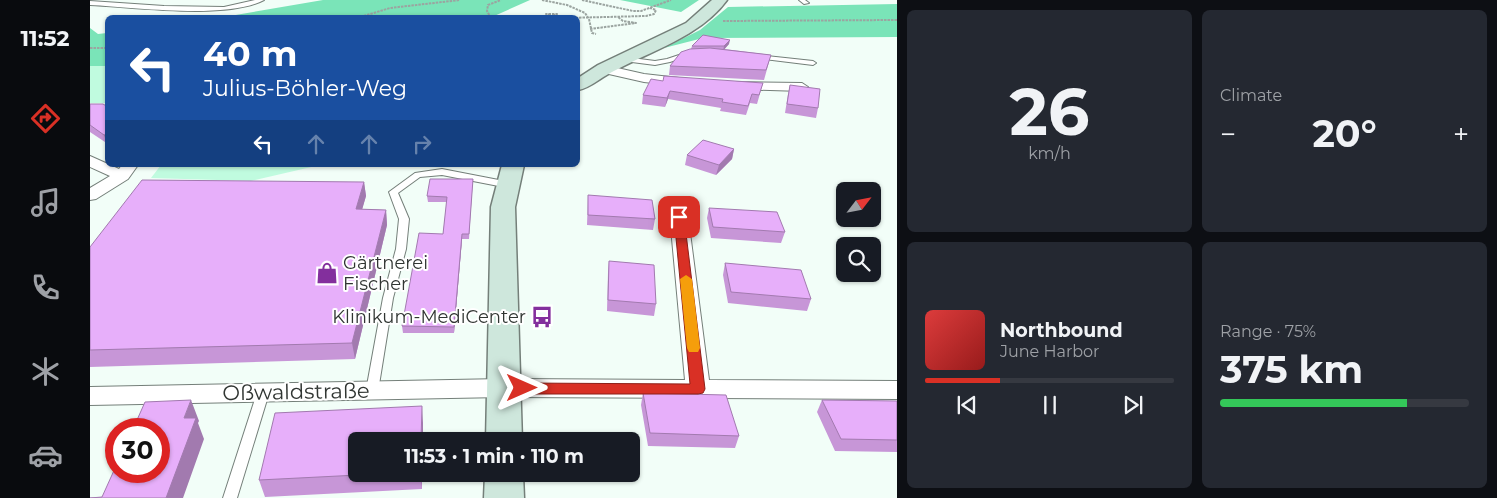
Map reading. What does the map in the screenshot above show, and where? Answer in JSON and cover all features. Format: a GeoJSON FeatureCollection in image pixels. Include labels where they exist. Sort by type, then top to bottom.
{"type":"FeatureCollection","features":[{"type":"Feature","properties":{"kind":"street"},"geometry":{"type":"LineString","coordinates":[[580,84],[604,69],[691,26],[720,0]]}},
{"type":"Feature","properties":{"kind":"street"},"geometry":{"type":"LineString","coordinates":[[604,69],[644,78],[703,84]]}},
{"type":"Feature","properties":{"kind":"street"},"geometry":{"type":"LineString","coordinates":[[722,86],[802,87]]}},
{"type":"Feature","properties":{"kind":"street"},"geometry":{"type":"LineString","coordinates":[[90,161],[105,165]]}},
{"type":"Feature","properties":{"kind":"street"},"geometry":{"type":"LineString","coordinates":[[90,196],[126,170]]}},
{"type":"Feature","properties":{"kind":"street"},"geometry":{"type":"LineString","coordinates":[[504,432],[503,207],[511,175]]}},
{"type":"Feature","properties":{"kind":"street"},"geometry":{"type":"LineString","coordinates":[[679,217],[698,389]]}},
{"type":"Feature","properties":{"kind":"street","name":"Oßwaldstraße"},"geometry":{"type":"LineString","coordinates":[[90,396],[503,388],[897,390]]}},
{"type":"Feature","properties":{"kind":"street"},"geometry":{"type":"LineString","coordinates":[[504,482],[504,498]]}},
{"type":"Feature","properties":{"kind":"lane"},"geometry":{"type":"LineString","coordinates":[[90,3],[164,8],[224,9],[261,0]]}},
{"type":"Feature","properties":{"kind":"lane"},"geometry":{"type":"LineString","coordinates":[[624,59],[655,63],[694,53]]}},
{"type":"Feature","properties":{"kind":"lane"},"geometry":{"type":"LineString","coordinates":[[754,56],[813,63]]}},
{"type":"Feature","properties":{"kind":"lane"},"geometry":{"type":"LineString","coordinates":[[372,391],[388,298],[401,250],[404,219],[393,192],[418,175],[442,172],[511,175]]}},
{"type":"Feature","properties":{"kind":"lane"},"geometry":{"type":"LineString","coordinates":[[230,498],[264,393]]}},
{"type":"Feature","properties":{"kind":"path"},"geometry":{"type":"LineString","coordinates":[[367,15],[390,8],[460,0]]}},
{"type":"Feature","properties":{"kind":"path"},"geometry":{"type":"LineString","coordinates":[[489,15],[487,11],[488,5],[501,0]]}},
{"type":"Feature","properties":{"kind":"path"},"geometry":{"type":"LineString","coordinates":[[542,0],[584,12],[588,17],[592,33],[596,34]]}},
{"type":"Feature","properties":{"kind":"path"},"geometry":{"type":"LineString","coordinates":[[582,0],[633,11],[650,8],[671,0]]}},
{"type":"Feature","properties":{"kind":"path"},"geometry":{"type":"LineString","coordinates":[[580,17],[646,16],[654,14],[656,10],[650,8]]}},
{"type":"Feature","properties":{"kind":"path"},"geometry":{"type":"LineString","coordinates":[[590,29],[636,23],[617,17]]}},
{"type":"Feature","properties":{"kind":"path"},"geometry":{"type":"LineString","coordinates":[[697,21],[897,20]]}},
{"type":"Feature","properties":{"kind":"path"},"geometry":{"type":"LineString","coordinates":[[90,48],[105,48]]}},
{"type":"Feature","properties":{"kind":"green space"},"geometry":{"type":"Polygon","coordinates":[[[323,0],[530,0],[496,15],[236,15],[323,0]]]}},
{"type":"Feature","properties":{"kind":"green space"},"geometry":{"type":"Polygon","coordinates":[[[620,0],[699,0],[681,12],[620,0]]]}},
{"type":"Feature","properties":{"kind":"green space"},"geometry":{"type":"Polygon","coordinates":[[[897,4],[897,37],[703,38],[664,48],[700,30],[728,7],[897,4]]]}},
{"type":"Feature","properties":{"kind":"green space"},"geometry":{"type":"Polygon","coordinates":[[[90,28],[98,34],[105,33],[105,66],[90,66],[90,28]]]}},
{"type":"Feature","properties":{"kind":"green space"},"geometry":{"type":"Polygon","coordinates":[[[90,66],[105,66],[105,103],[90,103],[90,66]]]}},
{"type":"Feature","properties":{"kind":"green space"},"geometry":{"type":"Polygon","coordinates":[[[159,167],[311,167],[251,181],[151,178],[159,167]]]}},
{"type":"Feature","properties":{"kind":"building"},"geometry":{"type":"Polygon","coordinates":[[[703,35],[730,40],[724,46],[692,46],[703,35]]]}},
{"type":"Feature","properties":{"kind":"building"},"geometry":{"type":"Polygon","coordinates":[[[710,48],[771,55],[766,70],[670,66],[681,52],[690,49],[710,48]]]}},
{"type":"Feature","properties":{"kind":"building"},"geometry":{"type":"Polygon","coordinates":[[[664,76],[763,83],[759,95],[752,94],[748,106],[722,102],[723,99],[670,91],[667,98],[643,95],[651,79],[663,81],[664,76]]]}},
{"type":"Feature","properties":{"kind":"building"},"geometry":{"type":"Polygon","coordinates":[[[790,85],[820,89],[818,108],[787,104],[790,85]]]}},
{"type":"Feature","properties":{"kind":"building"},"geometry":{"type":"Polygon","coordinates":[[[90,104],[105,105],[105,135],[90,125],[90,104]]]}},
{"type":"Feature","properties":{"kind":"building"},"geometry":{"type":"Polygon","coordinates":[[[703,140],[734,149],[719,165],[687,155],[703,140]]]}},
{"type":"Feature","properties":{"kind":"building"},"geometry":{"type":"Polygon","coordinates":[[[430,179],[473,179],[469,234],[462,234],[454,327],[402,326],[419,233],[443,234],[447,197],[427,196],[430,179]]]}},
{"type":"Feature","properties":{"kind":"building"},"geometry":{"type":"Polygon","coordinates":[[[142,180],[364,182],[356,209],[386,210],[352,343],[90,350],[90,247],[142,180]]]}},
{"type":"Feature","properties":{"kind":"building"},"geometry":{"type":"Polygon","coordinates":[[[588,195],[652,200],[655,219],[588,215],[588,195]]]}},
{"type":"Feature","properties":{"kind":"building"},"geometry":{"type":"Polygon","coordinates":[[[709,208],[777,212],[785,232],[713,227],[709,208]]]}},
{"type":"Feature","properties":{"kind":"building"},"geometry":{"type":"Polygon","coordinates":[[[609,261],[654,265],[656,304],[608,300],[609,261]]]}},
{"type":"Feature","properties":{"kind":"building"},"geometry":{"type":"Polygon","coordinates":[[[725,263],[801,270],[811,299],[731,292],[725,263]]]}},
{"type":"Feature","properties":{"kind":"building"},"geometry":{"type":"Polygon","coordinates":[[[643,393],[726,395],[739,436],[650,433],[643,393]]]}},
{"type":"Feature","properties":{"kind":"building"},"geometry":{"type":"Polygon","coordinates":[[[191,400],[184,418],[196,418],[166,498],[90,498],[102,497],[108,483],[170,483],[170,418],[138,418],[145,402],[191,400]]]}},
{"type":"Feature","properties":{"kind":"building"},"geometry":{"type":"Polygon","coordinates":[[[822,400],[897,401],[897,440],[841,439],[822,400]]]}},
{"type":"Feature","properties":{"kind":"building"},"geometry":{"type":"Polygon","coordinates":[[[422,406],[421,432],[348,432],[348,476],[259,480],[275,413],[422,406]]]}},
{"type":"Feature","properties":{"kind":"slow traffic"},"geometry":{"type":"LineString","coordinates":[[686,279],[693,348]]}},
{"type":"Feature","properties":{"kind":"place","name":"Gärtnerei Fischer"},"geometry":{"type":"Point","coordinates":[327,273]}},
{"type":"Feature","properties":{"kind":"place","name":"Klinikum-MediCenter"},"geometry":{"type":"Point","coordinates":[542,317]}},
{"type":"Feature","properties":{"kind":"route"},"geometry":{"type":"LineString","coordinates":[[522,388],[698,389],[679,217]]}}]}
